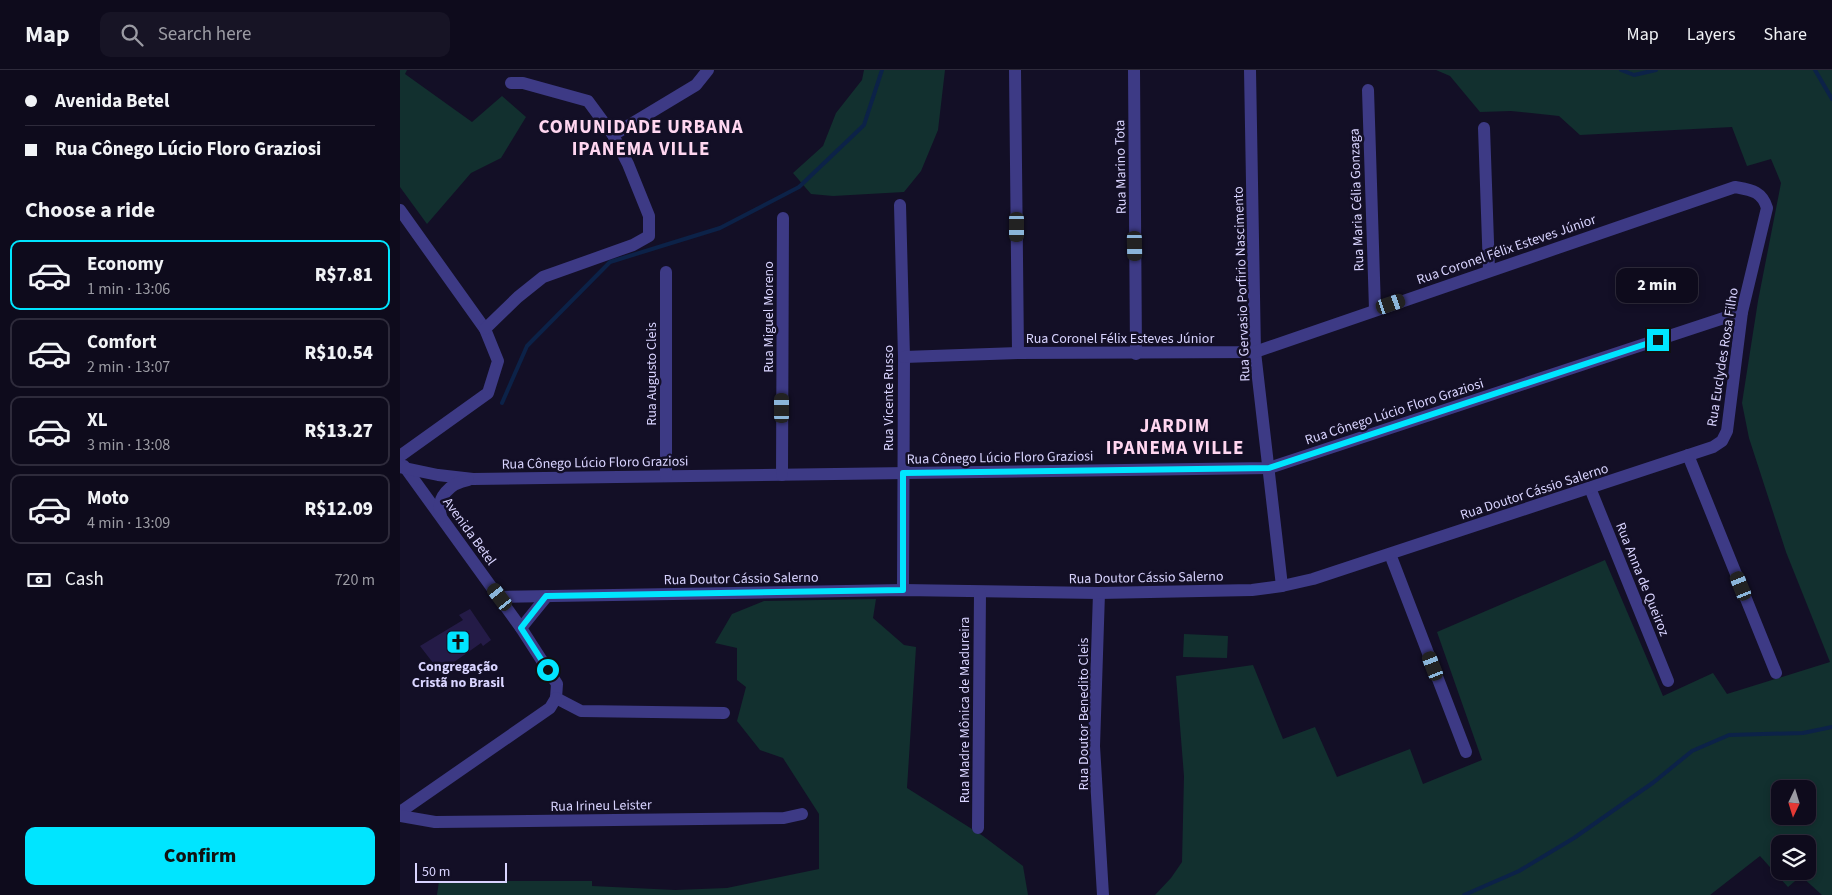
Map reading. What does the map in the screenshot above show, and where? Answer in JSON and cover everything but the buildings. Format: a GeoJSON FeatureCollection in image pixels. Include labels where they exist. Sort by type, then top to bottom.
{"type":"FeatureCollection","features":[{"type":"Feature","properties":{"kind":"street"},"geometry":{"type":"LineString","coordinates":[[613,135],[696,85],[708,70]]}},
{"type":"Feature","properties":{"kind":"street"},"geometry":{"type":"LineString","coordinates":[[1015,70],[1018,353]]}},
{"type":"Feature","properties":{"kind":"street","name":"Rua Marino Tota"},"geometry":{"type":"LineString","coordinates":[[1134,70],[1136,354]]}},
{"type":"Feature","properties":{"kind":"street","name":"Rua Gervasio Porfirio Nascimento"},"geometry":{"type":"LineString","coordinates":[[1250,70],[1255,352],[1282,586]]}},
{"type":"Feature","properties":{"kind":"street"},"geometry":{"type":"LineString","coordinates":[[484,329],[518,297],[543,277],[632,245],[649,236],[649,216],[628,164],[613,135],[588,101],[523,83],[511,83]]}},
{"type":"Feature","properties":{"kind":"street","name":"Rua Maria Célia Gonzaga"},"geometry":{"type":"LineString","coordinates":[[1368,90],[1375,310]]}},
{"type":"Feature","properties":{"kind":"street"},"geometry":{"type":"LineString","coordinates":[[1484,128],[1488,270]]}},
{"type":"Feature","properties":{"kind":"street","name":"Rua Coronel Félix Esteves Júnior"},"geometry":{"type":"LineString","coordinates":[[904,357],[1018,353],[1255,352],[1488,270],[1735,187],[1758,193]]}},
{"type":"Feature","properties":{"kind":"street","name":"Rua Euclydes Rosa Filho"},"geometry":{"type":"LineString","coordinates":[[1722,441],[1727,431],[1742,312],[1768,208],[1765,199],[1758,193]]}},
{"type":"Feature","properties":{"kind":"street","name":"Rua Vicente Russo"},"geometry":{"type":"LineString","coordinates":[[900,205],[904,357],[903,590]]}},
{"type":"Feature","properties":{"kind":"street"},"geometry":{"type":"LineString","coordinates":[[400,210],[484,329],[498,361],[488,393],[401,465]]}},
{"type":"Feature","properties":{"kind":"street","name":"Rua Miguel Moreno"},"geometry":{"type":"LineString","coordinates":[[782,475],[783,218]]}},
{"type":"Feature","properties":{"kind":"street","name":"Rua Augusto Cleis"},"geometry":{"type":"LineString","coordinates":[[666,272],[666,476]]}},
{"type":"Feature","properties":{"kind":"street","name":"Rua Cônego Lúcio Floro Graziosi"},"geometry":{"type":"LineString","coordinates":[[401,465],[438,476],[473,479],[1269,468],[1742,312]]}},
{"type":"Feature","properties":{"kind":"street","name":"Rua Doutor Cássio Salerno"},"geometry":{"type":"LineString","coordinates":[[500,597],[903,590],[980,593],[1099,593],[1252,590],[1313,580],[1714,447],[1722,441]]}},
{"type":"Feature","properties":{"kind":"street"},"geometry":{"type":"LineString","coordinates":[[1688,455],[1776,673]]}},
{"type":"Feature","properties":{"kind":"street","name":"Avenida Betel"},"geometry":{"type":"LineString","coordinates":[[401,465],[418,483],[521,628],[557,684],[556,698]]}},
{"type":"Feature","properties":{"kind":"street","name":"Rua Cônego Lúcio Floro Graziosi"},"geometry":{"type":"LineString","coordinates":[[443,495],[459,481],[473,479]]}},
{"type":"Feature","properties":{"kind":"street","name":"Rua Anna de Queiroz"},"geometry":{"type":"LineString","coordinates":[[1590,488],[1668,680]]}},
{"type":"Feature","properties":{"kind":"street"},"geometry":{"type":"LineString","coordinates":[[426,495],[435,498],[443,495]]}},
{"type":"Feature","properties":{"kind":"street"},"geometry":{"type":"LineString","coordinates":[[442,519],[440,504],[443,495]]}},
{"type":"Feature","properties":{"kind":"street"},"geometry":{"type":"LineString","coordinates":[[1390,554],[1466,752]]}},
{"type":"Feature","properties":{"kind":"street","name":"Rua Madre Mônica de Madureira"},"geometry":{"type":"LineString","coordinates":[[978,828],[980,593]]}},
{"type":"Feature","properties":{"kind":"street","name":"Rua Doutor Benedito Cleis"},"geometry":{"type":"LineString","coordinates":[[1099,593],[1094,746],[1103,895]]}},
{"type":"Feature","properties":{"kind":"street"},"geometry":{"type":"LineString","coordinates":[[521,628],[546,596]]}},
{"type":"Feature","properties":{"kind":"street"},"geometry":{"type":"LineString","coordinates":[[400,812],[550,708],[556,698],[582,711],[724,713]]}},
{"type":"Feature","properties":{"kind":"street","name":"Rua Irineu Leister"},"geometry":{"type":"LineString","coordinates":[[400,816],[435,822],[784,818],[802,814]]}},
{"type":"Feature","properties":{"kind":"green space"},"geometry":{"type":"Polygon","coordinates":[[[400,70],[407,70],[405,74],[472,122],[502,96],[526,117],[501,158],[471,173],[427,224],[400,187],[400,70]]]}},
{"type":"Feature","properties":{"kind":"green space"},"geometry":{"type":"Polygon","coordinates":[[[864,70],[945,70],[938,130],[921,171],[904,192],[833,196],[811,194],[793,173],[823,146],[836,113],[862,80],[864,70]]]}},
{"type":"Feature","properties":{"kind":"green space"},"geometry":{"type":"Polygon","coordinates":[[[1436,70],[1832,70],[1832,895],[1822,895],[1805,880],[1816,880],[1816,835],[1771,835],[1771,868],[1760,856],[1710,895],[1155,895],[1171,878],[1182,862],[1184,776],[1176,676],[1253,665],[1283,739],[1315,727],[1337,777],[1410,749],[1423,784],[1482,760],[1437,632],[1605,560],[1663,696],[1713,673],[1727,694],[1830,662],[1786,552],[1749,438],[1742,403],[1758,301],[1781,183],[1771,159],[1747,166],[1732,127],[1580,135],[1559,116],[1511,111],[1480,112],[1450,76],[1436,70]]]}},
{"type":"Feature","properties":{"kind":"green space"},"geometry":{"type":"Polygon","coordinates":[[[876,599],[873,618],[904,645],[916,647],[907,788],[983,836],[1023,866],[1028,895],[437,895],[439,881],[592,881],[592,886],[675,890],[727,888],[819,869],[819,814],[783,758],[760,750],[737,721],[746,687],[737,680],[737,648],[715,643],[732,614],[764,601],[876,599]]]}},
{"type":"Feature","properties":{"kind":"green space"},"geometry":{"type":"Polygon","coordinates":[[[1184,634],[1228,636],[1227,658],[1183,657],[1184,634]]]}},
{"type":"Feature","properties":{"kind":"green space"},"geometry":{"type":"Polygon","coordinates":[[[1782,880],[1796,880],[1788,887],[1782,880]]]}},
{"type":"Feature","properties":{"kind":"waterway"},"geometry":{"type":"LineString","coordinates":[[502,403],[527,346],[610,262],[720,228],[799,187],[864,125],[882,70]]}},
{"type":"Feature","properties":{"kind":"waterway"},"geometry":{"type":"LineString","coordinates":[[1621,70],[1634,75],[1656,70]]}},
{"type":"Feature","properties":{"kind":"waterway"},"geometry":{"type":"LineString","coordinates":[[1815,70],[1832,99]]}},
{"type":"Feature","properties":{"kind":"waterway"},"geometry":{"type":"LineString","coordinates":[[1464,895],[1519,871],[1574,838],[1654,782],[1692,751],[1729,735],[1803,733],[1832,727]]}},
{"type":"Feature","properties":{"kind":"place","name":"Congregação Cristã no Brasil"},"geometry":{"type":"Point","coordinates":[458,642]}},
{"type":"Feature","properties":{"kind":"district","name":"COMUNIDADE URBANA IPANEMA VILLE"},"geometry":{"type":"Point","coordinates":[641,137]}},
{"type":"Feature","properties":{"kind":"district","name":"JARDIM IPANEMA VILLE"},"geometry":{"type":"Point","coordinates":[1175,436]}},
{"type":"Feature","properties":{"kind":"route"},"geometry":{"type":"LineString","coordinates":[[548,670],[521,628],[546,596],[903,590],[903,473],[1269,468],[1658,340]]}}]}
